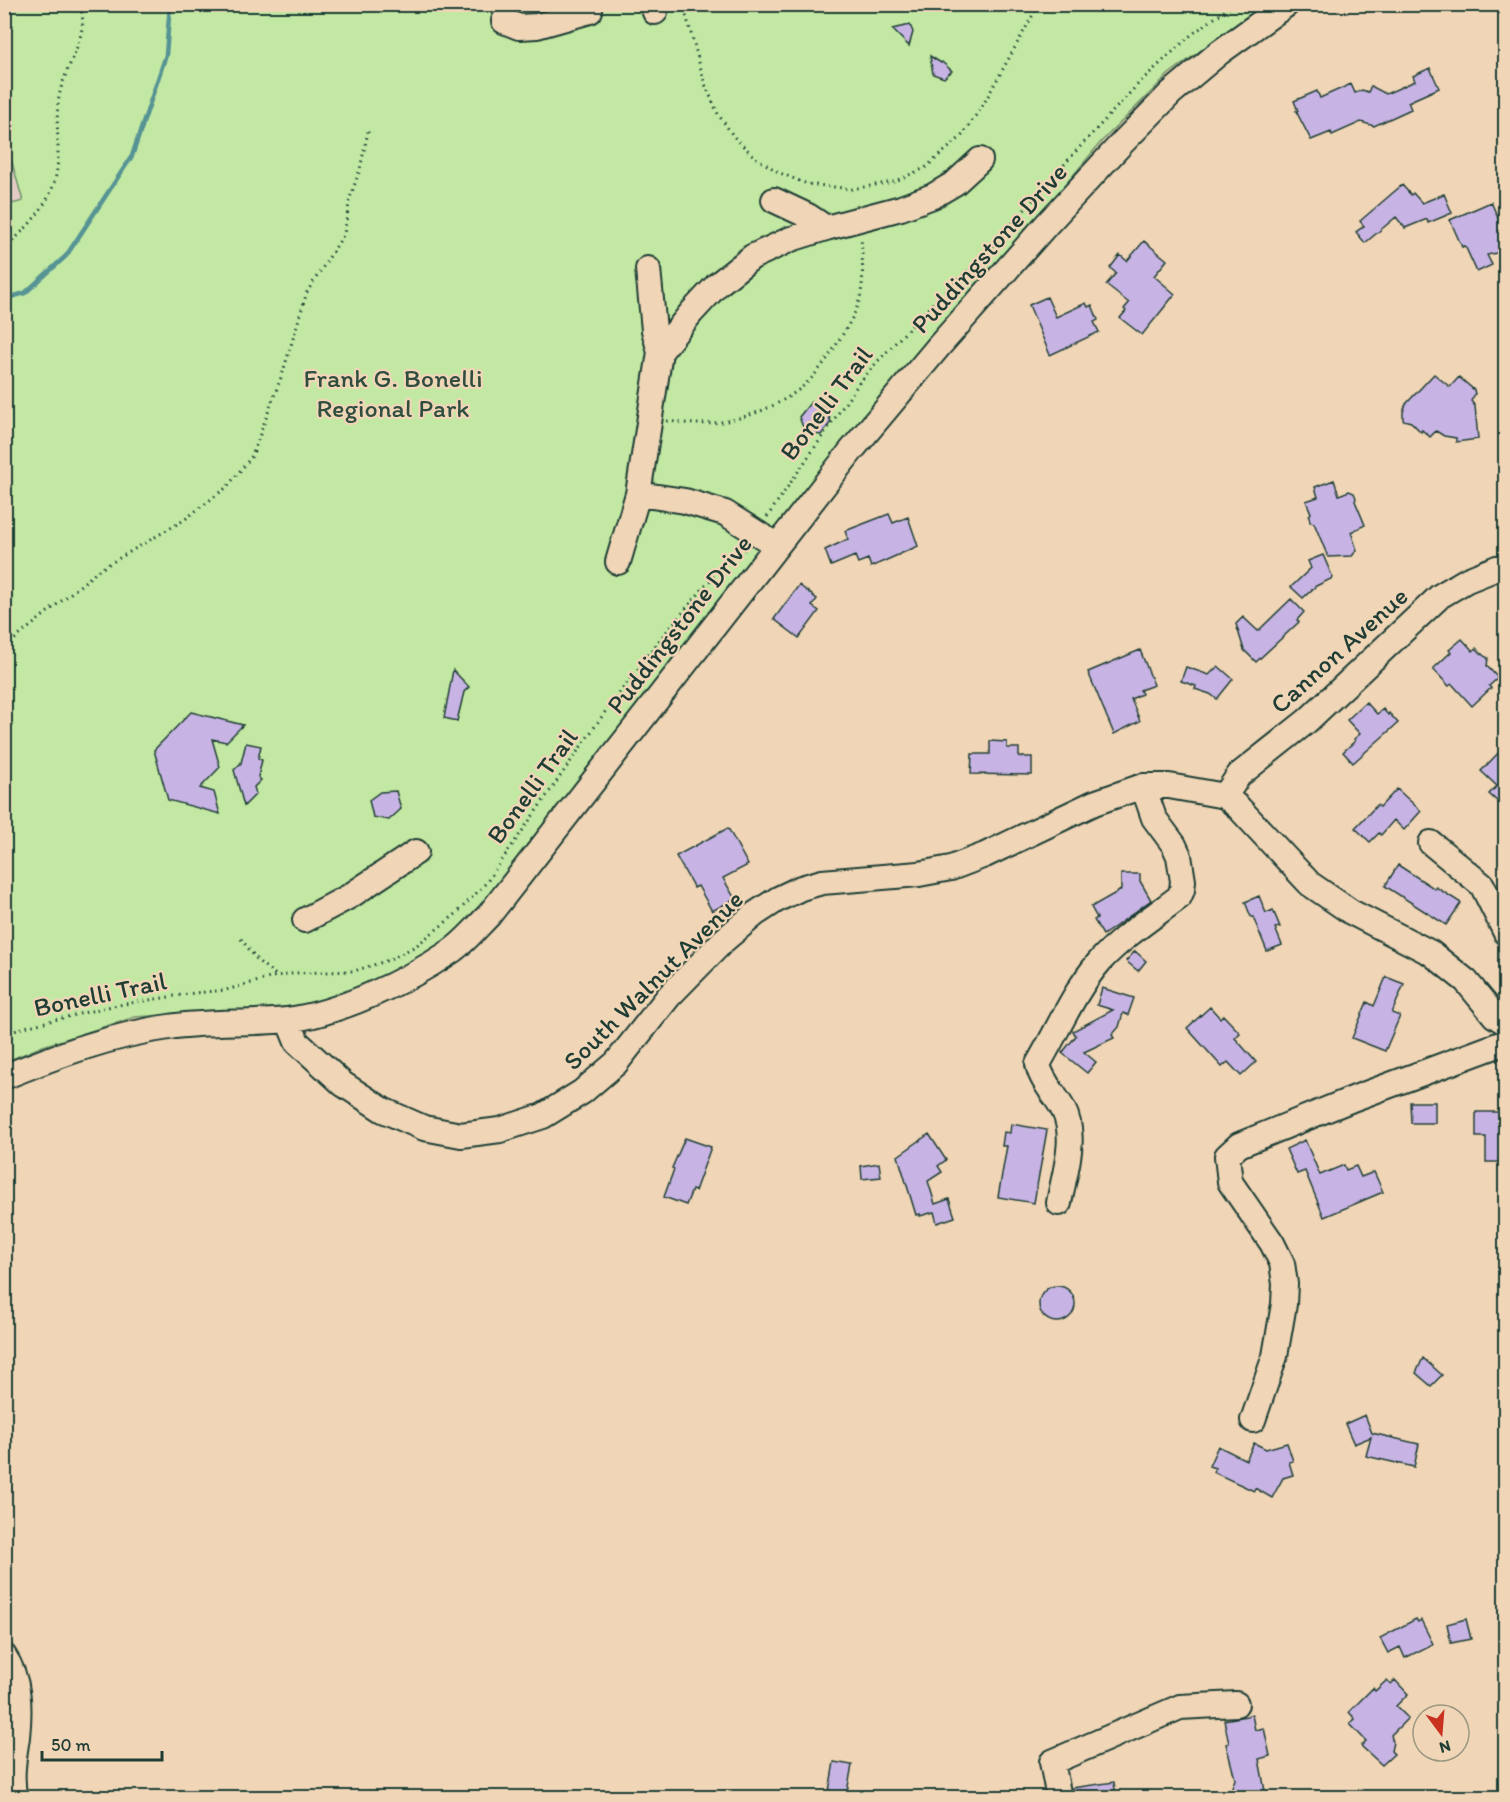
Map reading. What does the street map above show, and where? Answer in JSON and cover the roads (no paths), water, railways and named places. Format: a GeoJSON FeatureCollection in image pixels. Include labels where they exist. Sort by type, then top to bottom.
{"type":"FeatureCollection","features":[{"type":"Feature","properties":{"kind":"street","name":"Puddingstone Drive"},"geometry":{"type":"LineString","coordinates":[[4,1077],[42,1062],[128,1035],[170,1026],[288,1020],[322,1013],[404,979],[452,951],[489,915],[767,540],[850,451],[939,346],[1122,143],[1172,93],[1220,52],[1287,4]]}},
{"type":"Feature","properties":{"kind":"street"},"geometry":{"type":"LineString","coordinates":[[504,21],[519,27],[537,26],[592,14]]}},
{"type":"Feature","properties":{"kind":"street"},"geometry":{"type":"LineString","coordinates":[[660,352],[711,292],[752,257],[791,239],[901,208],[933,196],[954,183],[980,160]]}},
{"type":"Feature","properties":{"kind":"street"},"geometry":{"type":"LineString","coordinates":[[774,200],[808,216],[826,228]]}},
{"type":"Feature","properties":{"kind":"street"},"geometry":{"type":"LineString","coordinates":[[618,562],[638,494],[660,352],[654,330],[648,269]]}},
{"type":"Feature","properties":{"kind":"street"},"geometry":{"type":"LineString","coordinates":[[638,494],[685,501],[725,513],[767,540]]}},
{"type":"Feature","properties":{"kind":"street","name":"Cannon Avenue"},"geometry":{"type":"LineString","coordinates":[[1225,796],[1239,775],[1307,721],[1440,596],[1467,580],[1497,568],[1506,567]]}},
{"type":"Feature","properties":{"kind":"street"},"geometry":{"type":"LineString","coordinates":[[1059,1203],[1070,1144],[1069,1126],[1064,1110],[1039,1072],[1038,1064],[1073,1000],[1101,961],[1131,933],[1179,897],[1182,890],[1179,856],[1174,844],[1154,818],[1143,786]]}},
{"type":"Feature","properties":{"kind":"street","name":"South Walnut Avenue"},"geometry":{"type":"LineString","coordinates":[[288,1020],[297,1042],[343,1084],[383,1110],[424,1128],[461,1135],[500,1130],[543,1116],[582,1092],[616,1063],[669,996],[724,940],[778,898],[822,882],[919,874],[951,868],[985,855],[1094,803],[1143,786],[1168,786],[1225,796]]}},
{"type":"Feature","properties":{"kind":"street"},"geometry":{"type":"LineString","coordinates":[[1225,796],[1310,884],[1351,912],[1431,953],[1466,981],[1502,1015]]}},
{"type":"Feature","properties":{"kind":"street"},"geometry":{"type":"LineString","coordinates":[[1431,843],[1482,885],[1506,933]]}},
{"type":"Feature","properties":{"kind":"street"},"geometry":{"type":"LineString","coordinates":[[305,920],[350,896],[416,852]]}},
{"type":"Feature","properties":{"kind":"street"},"geometry":{"type":"LineString","coordinates":[[1253,1420],[1275,1356],[1284,1304],[1282,1263],[1272,1243],[1230,1182],[1227,1156],[1239,1145],[1355,1098],[1506,1042]]}},
{"type":"Feature","properties":{"kind":"street"},"geometry":{"type":"LineString","coordinates":[[4,1656],[18,1687],[17,1734],[12,1765],[15,1797]]}},
{"type":"Feature","properties":{"kind":"street"},"geometry":{"type":"LineString","coordinates":[[1059,1797],[1052,1762],[1180,1707],[1236,1704]]}},
{"type":"Feature","properties":{"kind":"waterway"},"geometry":{"type":"LineString","coordinates":[[4,299],[25,293],[66,256],[132,156],[166,55],[170,4]]}},
{"type":"Feature","properties":{"kind":"park label","name":"Frank G. Bonelli Regional Park"},"geometry":{"type":"Point","coordinates":[393,393]}}]}
